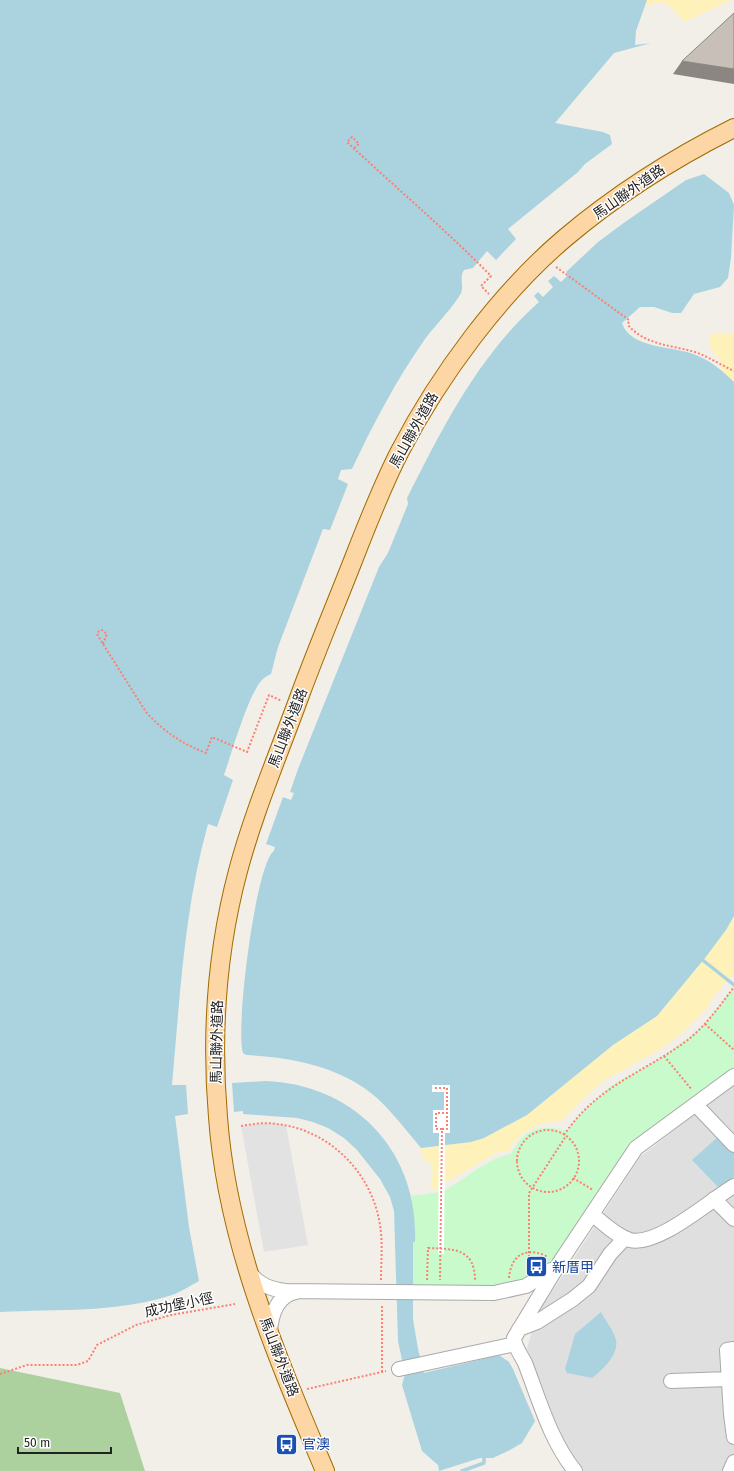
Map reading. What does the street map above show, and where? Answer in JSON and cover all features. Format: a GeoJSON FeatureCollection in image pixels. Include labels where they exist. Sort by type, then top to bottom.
{"type":"FeatureCollection","features":[{"type":"Feature","properties":{"kind":"main road","name":"馬山聯外道路"},"geometry":{"type":"LineString","coordinates":[[325,1471],[270,1335],[248,1270],[238,1236],[220,1144],[217,1102],[217,1007],[226,931],[238,874],[257,810],[306,679],[378,498],[411,431],[452,367],[501,304],[538,264],[568,236],[626,192],[681,157],[734,128]]}},
{"type":"Feature","properties":{"kind":"street"},"geometry":{"type":"LineString","coordinates":[[270,1335],[272,1316],[276,1305],[288,1294],[304,1292],[421,1288],[487,1293],[517,1289],[536,1281],[556,1260],[592,1214],[636,1148],[696,1100],[734,1076]]}},
{"type":"Feature","properties":{"kind":"street"},"geometry":{"type":"LineString","coordinates":[[696,1100],[734,1145]]}},
{"type":"Feature","properties":{"kind":"street"},"geometry":{"type":"LineString","coordinates":[[592,1214],[625,1238],[638,1240],[668,1232],[714,1198],[734,1186]]}},
{"type":"Feature","properties":{"kind":"street"},"geometry":{"type":"LineString","coordinates":[[714,1198],[734,1219]]}},
{"type":"Feature","properties":{"kind":"street"},"geometry":{"type":"LineString","coordinates":[[519,1329],[537,1322],[573,1299],[589,1286],[610,1254],[625,1238]]}},
{"type":"Feature","properties":{"kind":"street"},"geometry":{"type":"LineString","coordinates":[[556,1260],[514,1338],[515,1344],[524,1362],[559,1447],[575,1471]]}},
{"type":"Feature","properties":{"kind":"street"},"geometry":{"type":"LineString","coordinates":[[248,1270],[259,1283],[277,1290]]}},
{"type":"Feature","properties":{"kind":"street"},"geometry":{"type":"LineString","coordinates":[[261,1309],[260,1301],[263,1292],[267,1290],[304,1292]]}},
{"type":"Feature","properties":{"kind":"street"},"geometry":{"type":"LineString","coordinates":[[399,1369],[515,1344]]}},
{"type":"Feature","properties":{"kind":"street"},"geometry":{"type":"LineString","coordinates":[[734,1349],[727,1350],[734,1437]]}},
{"type":"Feature","properties":{"kind":"street"},"geometry":{"type":"LineString","coordinates":[[671,1381],[729,1378]]}},
{"type":"Feature","properties":{"kind":"street"},"geometry":{"type":"LineString","coordinates":[[730,1471],[734,1462]]}},
{"type":"Feature","properties":{"kind":"path"},"geometry":{"type":"LineString","coordinates":[[354,148],[359,144],[352,137],[347,142],[455,240],[491,276],[481,286],[491,296]]}},
{"type":"Feature","properties":{"kind":"path"},"geometry":{"type":"LineString","coordinates":[[554,264],[629,320],[628,325],[639,336],[656,343],[695,352],[734,371]]}},
{"type":"Feature","properties":{"kind":"path"},"geometry":{"type":"LineString","coordinates":[[103,644],[107,634],[103,630],[99,631],[98,634],[103,644],[146,712],[154,721],[173,737],[206,753],[212,737],[247,752],[269,695],[283,701]]}},
{"type":"Feature","properties":{"kind":"path"},"geometry":{"type":"LineString","coordinates":[[103,644],[146,712],[164,730],[185,744],[206,753],[212,737],[242,750]]}},
{"type":"Feature","properties":{"kind":"path"},"geometry":{"type":"LineString","coordinates":[[529,1276],[530,1193],[565,1136],[580,1115],[612,1085],[664,1056],[685,1041],[704,1024],[734,987]]}},
{"type":"Feature","properties":{"kind":"path"},"geometry":{"type":"LineString","coordinates":[[704,1024],[734,1050]]}},
{"type":"Feature","properties":{"kind":"path"},"geometry":{"type":"LineString","coordinates":[[664,1056],[696,1100]]}},
{"type":"Feature","properties":{"kind":"path"},"geometry":{"type":"LineString","coordinates":[[435,1088],[447,1088],[447,1113],[447,1129],[436,1129],[436,1113],[447,1113]]}},
{"type":"Feature","properties":{"kind":"path"},"geometry":{"type":"LineString","coordinates":[[241,1126],[276,1123],[303,1129],[324,1139],[347,1158],[363,1180],[377,1212],[386,1289],[382,1372]]}},
{"type":"Feature","properties":{"kind":"path"},"geometry":{"type":"LineString","coordinates":[[440,1285],[442,1129]]}},
{"type":"Feature","properties":{"kind":"path"},"geometry":{"type":"LineString","coordinates":[[541,1130],[552,1130],[565,1136],[576,1147],[579,1157],[578,1167],[573,1178],[568,1184],[549,1192],[533,1188],[523,1179],[518,1170],[517,1160],[521,1145],[532,1134],[541,1130]]}},
{"type":"Feature","properties":{"kind":"path"},"geometry":{"type":"LineString","coordinates":[[573,1178],[596,1192]]}},
{"type":"Feature","properties":{"kind":"path"},"geometry":{"type":"LineString","coordinates":[[421,1288],[428,1248],[458,1250],[469,1258],[474,1268],[475,1285]]}},
{"type":"Feature","properties":{"kind":"path"},"geometry":{"type":"LineString","coordinates":[[510,1283],[510,1272],[514,1260],[519,1256],[536,1251],[556,1260]]}},
{"type":"Feature","properties":{"kind":"path","name":"成功堡小徑"},"geometry":{"type":"LineString","coordinates":[[0,1374],[27,1365],[76,1365],[88,1361],[97,1345],[136,1325],[170,1314],[235,1304]]}},
{"type":"Feature","properties":{"kind":"path"},"geometry":{"type":"LineString","coordinates":[[292,1392],[399,1369]]}},
{"type":"Feature","properties":{"kind":"shaded area"},"geometry":{"type":"Polygon","coordinates":[[[734,1083],[734,1471],[581,1471],[557,1436],[527,1348],[538,1313],[640,1157],[734,1083]]]}},
{"type":"Feature","properties":{"kind":"shaded area"},"geometry":{"type":"Polygon","coordinates":[[[269,1123],[286,1125],[308,1245],[264,1252],[241,1126],[269,1123]]]}},
{"type":"Feature","properties":{"kind":"green space"},"geometry":{"type":"Polygon","coordinates":[[[734,987],[734,1076],[636,1148],[560,1262],[526,1286],[413,1291],[413,1242],[415,1242],[415,1230],[411,1196],[435,1193],[448,1188],[486,1164],[502,1156],[511,1154],[521,1139],[534,1130],[549,1128],[567,1131],[580,1115],[612,1085],[664,1056],[700,1029],[734,987]]]}},
{"type":"Feature","properties":{"kind":"green space"},"geometry":{"type":"Polygon","coordinates":[[[0,1368],[120,1393],[145,1471],[0,1471],[0,1368]]]}},
{"type":"Feature","properties":{"kind":"sand"},"geometry":{"type":"Polygon","coordinates":[[[608,0],[731,0],[685,22],[664,2],[619,11],[608,0]]]}},
{"type":"Feature","properties":{"kind":"sand"},"geometry":{"type":"Polygon","coordinates":[[[713,333],[734,334],[734,382],[720,369],[722,366],[709,341],[709,336],[713,333]]]}},
{"type":"Feature","properties":{"kind":"sand"},"geometry":{"type":"Polygon","coordinates":[[[734,916],[734,973],[714,996],[708,1007],[680,1035],[657,1051],[605,1080],[561,1121],[543,1123],[524,1132],[513,1143],[509,1152],[498,1152],[436,1188],[434,1192],[430,1184],[433,1173],[431,1164],[424,1159],[421,1148],[471,1142],[484,1138],[527,1115],[613,1045],[657,1016],[705,958],[726,930],[734,916]]]}},
{"type":"Feature","properties":{"kind":"water"},"geometry":{"type":"Polygon","coordinates":[[[0,0],[647,0],[636,31],[635,45],[651,43],[614,53],[555,123],[603,132],[610,135],[612,144],[585,164],[578,172],[508,229],[516,239],[496,260],[487,251],[473,268],[464,270],[462,276],[462,290],[458,298],[425,339],[395,386],[368,435],[352,469],[341,470],[338,479],[348,484],[330,530],[323,529],[278,647],[271,674],[264,678],[258,686],[246,709],[224,775],[233,780],[217,827],[208,824],[193,889],[184,954],[172,1085],[186,1085],[188,1114],[175,1116],[189,1227],[199,1281],[172,1295],[130,1305],[87,1309],[0,1312],[0,0]]]}},
{"type":"Feature","properties":{"kind":"water"},"geometry":{"type":"Polygon","coordinates":[[[704,174],[729,193],[734,205],[731,258],[728,278],[720,287],[694,294],[681,313],[672,313],[654,307],[640,307],[622,323],[634,338],[643,342],[696,355],[707,360],[734,382],[734,916],[726,930],[705,958],[657,1016],[613,1045],[527,1115],[484,1138],[471,1142],[421,1148],[377,1098],[348,1078],[332,1071],[298,1061],[246,1055],[243,1053],[241,1038],[242,1013],[254,913],[260,884],[267,862],[275,847],[266,844],[283,797],[291,800],[294,793],[290,792],[298,769],[379,567],[388,553],[408,504],[407,498],[434,445],[480,369],[517,323],[539,302],[534,296],[538,292],[543,297],[553,287],[548,281],[554,276],[561,282],[568,275],[566,272],[598,242],[686,180],[704,174]]]}},
{"type":"Feature","properties":{"kind":"water"},"geometry":{"type":"Polygon","coordinates":[[[265,1081],[297,1085],[327,1095],[353,1109],[375,1128],[393,1152],[406,1179],[413,1209],[415,1242],[413,1242],[413,1319],[424,1373],[499,1355],[509,1362],[535,1421],[522,1443],[493,1458],[480,1458],[439,1471],[438,1465],[422,1451],[402,1385],[405,1374],[398,1341],[394,1211],[390,1197],[380,1179],[357,1150],[344,1138],[328,1128],[297,1118],[243,1114],[243,1111],[234,1112],[232,1083],[265,1081]]]}},
{"type":"Feature","properties":{"kind":"water"},"geometry":{"type":"Polygon","coordinates":[[[719,1136],[734,1150],[734,1177],[718,1187],[692,1160],[719,1136]]]}},
{"type":"Feature","properties":{"kind":"water"},"geometry":{"type":"Polygon","coordinates":[[[601,1312],[616,1340],[613,1356],[601,1371],[592,1378],[567,1373],[565,1369],[575,1334],[601,1312]]]}},
{"type":"Feature","properties":{"kind":"pier"},"geometry":{"type":"Polygon","coordinates":[[[432,1085],[450,1085],[450,1133],[445,1133],[444,1254],[438,1254],[439,1133],[433,1133],[433,1110],[444,1110],[444,1092],[432,1092],[432,1085]]]}},
{"type":"Feature","properties":{"kind":"building"},"geometry":{"type":"Polygon","coordinates":[[[734,13],[734,69],[682,61],[734,13]]]}},
{"type":"Feature","properties":{"kind":"waterway"},"geometry":{"type":"LineString","coordinates":[[700,958],[734,985]]}},
{"type":"Feature","properties":{"kind":"waterway"},"geometry":{"type":"LineString","coordinates":[[462,1471],[484,1463],[484,1454]]}},
{"type":"Feature","properties":{"kind":"place","name":"新厝甲"},"geometry":{"type":"Point","coordinates":[537,1267]}},
{"type":"Feature","properties":{"kind":"place","name":"官澳"},"geometry":{"type":"Point","coordinates":[287,1444]}}]}
